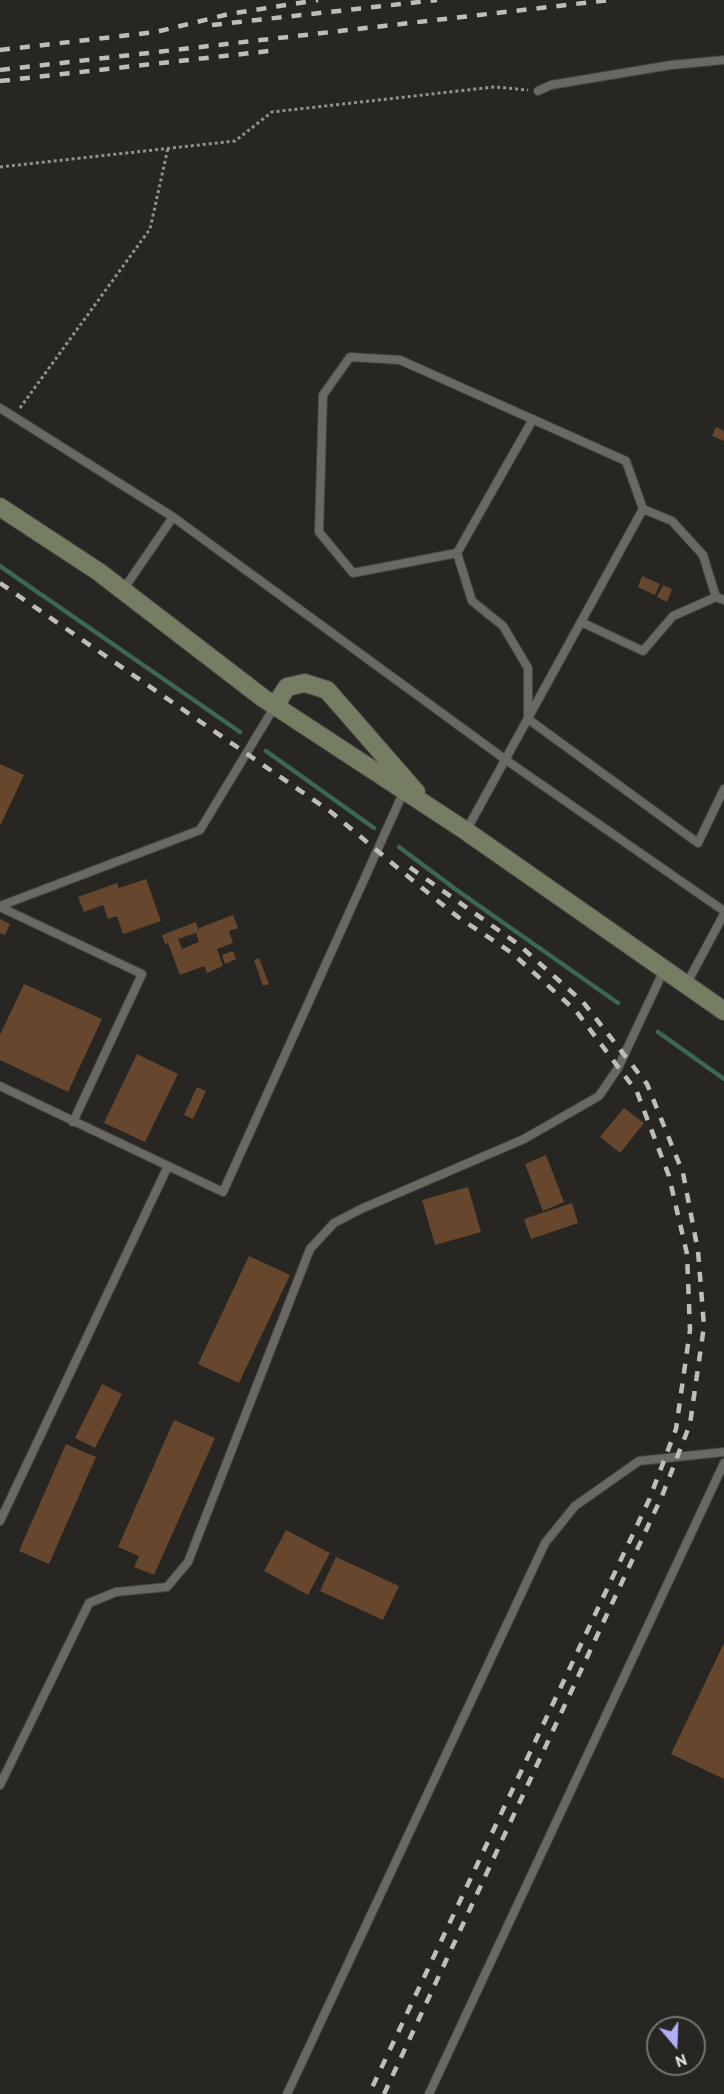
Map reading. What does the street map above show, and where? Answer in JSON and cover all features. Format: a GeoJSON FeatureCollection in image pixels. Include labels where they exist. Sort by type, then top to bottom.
{"type":"FeatureCollection","features":[{"type":"Feature","properties":{"kind":"main road"},"geometry":{"type":"LineString","coordinates":[[0,507],[99,572],[275,706],[466,831],[724,1011]]}},
{"type":"Feature","properties":{"kind":"main road"},"geometry":{"type":"LineString","coordinates":[[275,706],[287,687],[305,682],[327,690],[428,807]]}},
{"type":"Feature","properties":{"kind":"lane"},"geometry":{"type":"LineString","coordinates":[[538,91],[562,83],[671,65],[724,60]]}},
{"type":"Feature","properties":{"kind":"lane"},"geometry":{"type":"LineString","coordinates":[[457,553],[353,573],[318,532],[323,395],[350,357],[400,360],[626,461],[643,509],[672,521],[703,555],[720,598],[673,616],[643,651],[580,622]]}},
{"type":"Feature","properties":{"kind":"lane"},"geometry":{"type":"LineString","coordinates":[[0,408],[173,517],[506,760],[724,913],[686,985]]}},
{"type":"Feature","properties":{"kind":"lane"},"geometry":{"type":"LineString","coordinates":[[528,719],[528,668],[503,626],[472,601],[457,553],[533,419]]}},
{"type":"Feature","properties":{"kind":"lane"},"geometry":{"type":"LineString","coordinates":[[466,831],[643,509]]}},
{"type":"Feature","properties":{"kind":"lane"},"geometry":{"type":"LineString","coordinates":[[123,590],[173,517]]}},
{"type":"Feature","properties":{"kind":"lane"},"geometry":{"type":"LineString","coordinates":[[0,907],[200,830],[275,706]]}},
{"type":"Feature","properties":{"kind":"lane"},"geometry":{"type":"LineString","coordinates":[[528,719],[698,843],[724,789]]}},
{"type":"Feature","properties":{"kind":"lane"},"geometry":{"type":"LineString","coordinates":[[0,1086],[223,1192],[404,791]]}},
{"type":"Feature","properties":{"kind":"lane"},"geometry":{"type":"LineString","coordinates":[[0,907],[142,974],[73,1122]]}},
{"type":"Feature","properties":{"kind":"lane"},"geometry":{"type":"LineString","coordinates":[[0,1785],[90,1604],[116,1592],[167,1587],[188,1562],[310,1249],[334,1223],[361,1209],[524,1139],[599,1096],[618,1068],[664,970]]}},
{"type":"Feature","properties":{"kind":"lane"},"geometry":{"type":"LineString","coordinates":[[0,1521],[168,1166]]}},
{"type":"Feature","properties":{"kind":"lane"},"geometry":{"type":"LineString","coordinates":[[287,2094],[545,1542],[575,1506],[639,1461],[724,1452]]}},
{"type":"Feature","properties":{"kind":"lane"},"geometry":{"type":"LineString","coordinates":[[429,2094],[724,1463]]}},
{"type":"Feature","properties":{"kind":"path"},"geometry":{"type":"LineString","coordinates":[[0,168],[235,141],[272,112],[494,87],[538,91]]}},
{"type":"Feature","properties":{"kind":"path"},"geometry":{"type":"LineString","coordinates":[[14,417],[150,229],[168,148]]}},
{"type":"Feature","properties":{"kind":"building"},"geometry":{"type":"Polygon","coordinates":[[[716,427],[724,431],[724,441],[712,436],[716,427]]]}},
{"type":"Feature","properties":{"kind":"building"},"geometry":{"type":"Polygon","coordinates":[[[642,576],[660,584],[655,595],[638,587],[642,576]]]}},
{"type":"Feature","properties":{"kind":"building"},"geometry":{"type":"Polygon","coordinates":[[[663,585],[672,589],[667,602],[657,597],[663,585]]]}},
{"type":"Feature","properties":{"kind":"building"},"geometry":{"type":"Polygon","coordinates":[[[0,764],[24,775],[0,826],[0,764]]]}},
{"type":"Feature","properties":{"kind":"building"},"geometry":{"type":"Polygon","coordinates":[[[146,879],[161,921],[123,934],[117,916],[108,919],[103,905],[84,912],[78,897],[117,883],[119,888],[146,879]]]}},
{"type":"Feature","properties":{"kind":"building"},"geometry":{"type":"Polygon","coordinates":[[[233,915],[238,928],[229,931],[233,943],[217,949],[223,966],[207,973],[204,966],[180,975],[168,943],[165,944],[162,935],[196,922],[199,932],[199,928],[233,915]],[[196,933],[178,939],[182,949],[199,942],[196,933]]]}},
{"type":"Feature","properties":{"kind":"building"},"geometry":{"type":"Polygon","coordinates":[[[0,919],[10,924],[5,935],[0,933],[0,919]]]}},
{"type":"Feature","properties":{"kind":"building"},"geometry":{"type":"Polygon","coordinates":[[[233,951],[236,959],[225,964],[222,955],[233,951]]]}},
{"type":"Feature","properties":{"kind":"building"},"geometry":{"type":"Polygon","coordinates":[[[259,958],[269,984],[263,986],[254,960],[259,958]]]}},
{"type":"Feature","properties":{"kind":"building"},"geometry":{"type":"Polygon","coordinates":[[[24,984],[102,1019],[68,1092],[0,1060],[0,1035],[24,984]]]}},
{"type":"Feature","properties":{"kind":"building"},"geometry":{"type":"Polygon","coordinates":[[[137,1054],[178,1074],[145,1142],[104,1123],[137,1054]]]}},
{"type":"Feature","properties":{"kind":"building"},"geometry":{"type":"Polygon","coordinates":[[[197,1087],[206,1091],[193,1119],[184,1115],[197,1087]]]}},
{"type":"Feature","properties":{"kind":"building"},"geometry":{"type":"Polygon","coordinates":[[[624,1108],[644,1123],[620,1153],[600,1137],[624,1108]]]}},
{"type":"Feature","properties":{"kind":"building"},"geometry":{"type":"Polygon","coordinates":[[[546,1155],[564,1202],[543,1211],[525,1164],[546,1155]]]}},
{"type":"Feature","properties":{"kind":"building"},"geometry":{"type":"Polygon","coordinates":[[[468,1187],[481,1232],[435,1245],[422,1200],[468,1187]]]}},
{"type":"Feature","properties":{"kind":"building"},"geometry":{"type":"Polygon","coordinates":[[[572,1203],[578,1223],[531,1239],[524,1219],[572,1203]]]}},
{"type":"Feature","properties":{"kind":"building"},"geometry":{"type":"Polygon","coordinates":[[[249,1256],[290,1275],[239,1383],[198,1364],[249,1256]]]}},
{"type":"Feature","properties":{"kind":"building"},"geometry":{"type":"Polygon","coordinates":[[[102,1384],[122,1394],[95,1448],[75,1438],[102,1384]]]}},
{"type":"Feature","properties":{"kind":"building"},"geometry":{"type":"Polygon","coordinates":[[[174,1420],[215,1438],[154,1575],[134,1567],[139,1556],[118,1547],[174,1420]]]}},
{"type":"Feature","properties":{"kind":"building"},"geometry":{"type":"Polygon","coordinates":[[[66,1444],[96,1457],[49,1564],[19,1551],[66,1444]]]}},
{"type":"Feature","properties":{"kind":"building"},"geometry":{"type":"Polygon","coordinates":[[[286,1530],[330,1553],[308,1595],[264,1571],[286,1530]]]}},
{"type":"Feature","properties":{"kind":"building"},"geometry":{"type":"Polygon","coordinates":[[[336,1557],[399,1586],[383,1620],[320,1591],[336,1557]]]}},
{"type":"Feature","properties":{"kind":"building"},"geometry":{"type":"Polygon","coordinates":[[[724,1643],[724,1779],[671,1754],[724,1643]]]}},
{"type":"Feature","properties":{"kind":"waterway"},"geometry":{"type":"LineString","coordinates":[[0,566],[240,732]]}},
{"type":"Feature","properties":{"kind":"waterway"},"geometry":{"type":"LineString","coordinates":[[266,751],[374,828]]}},
{"type":"Feature","properties":{"kind":"waterway"},"geometry":{"type":"LineString","coordinates":[[399,847],[618,1003]]}},
{"type":"Feature","properties":{"kind":"waterway"},"geometry":{"type":"LineString","coordinates":[[658,1032],[724,1079]]}},
{"type":"Feature","properties":{"kind":"railway"},"geometry":{"type":"LineString","coordinates":[[0,50],[156,32],[229,14],[318,0]]}},
{"type":"Feature","properties":{"kind":"railway"},"geometry":{"type":"LineString","coordinates":[[212,25],[437,0]]}},
{"type":"Feature","properties":{"kind":"railway"},"geometry":{"type":"LineString","coordinates":[[0,70],[610,0]]}},
{"type":"Feature","properties":{"kind":"railway"},"geometry":{"type":"LineString","coordinates":[[0,81],[269,51]]}},
{"type":"Feature","properties":{"kind":"railway"},"geometry":{"type":"LineString","coordinates":[[0,583],[331,812],[458,917],[512,953],[576,1011],[637,1092],[669,1176],[687,1254],[690,1330],[676,1429],[649,1500],[369,2094]]}},
{"type":"Feature","properties":{"kind":"railway"},"geometry":{"type":"LineString","coordinates":[[384,2094],[662,1496],[690,1424],[704,1326],[698,1251],[683,1173],[647,1084],[583,1002],[518,944],[405,864]]}}]}
